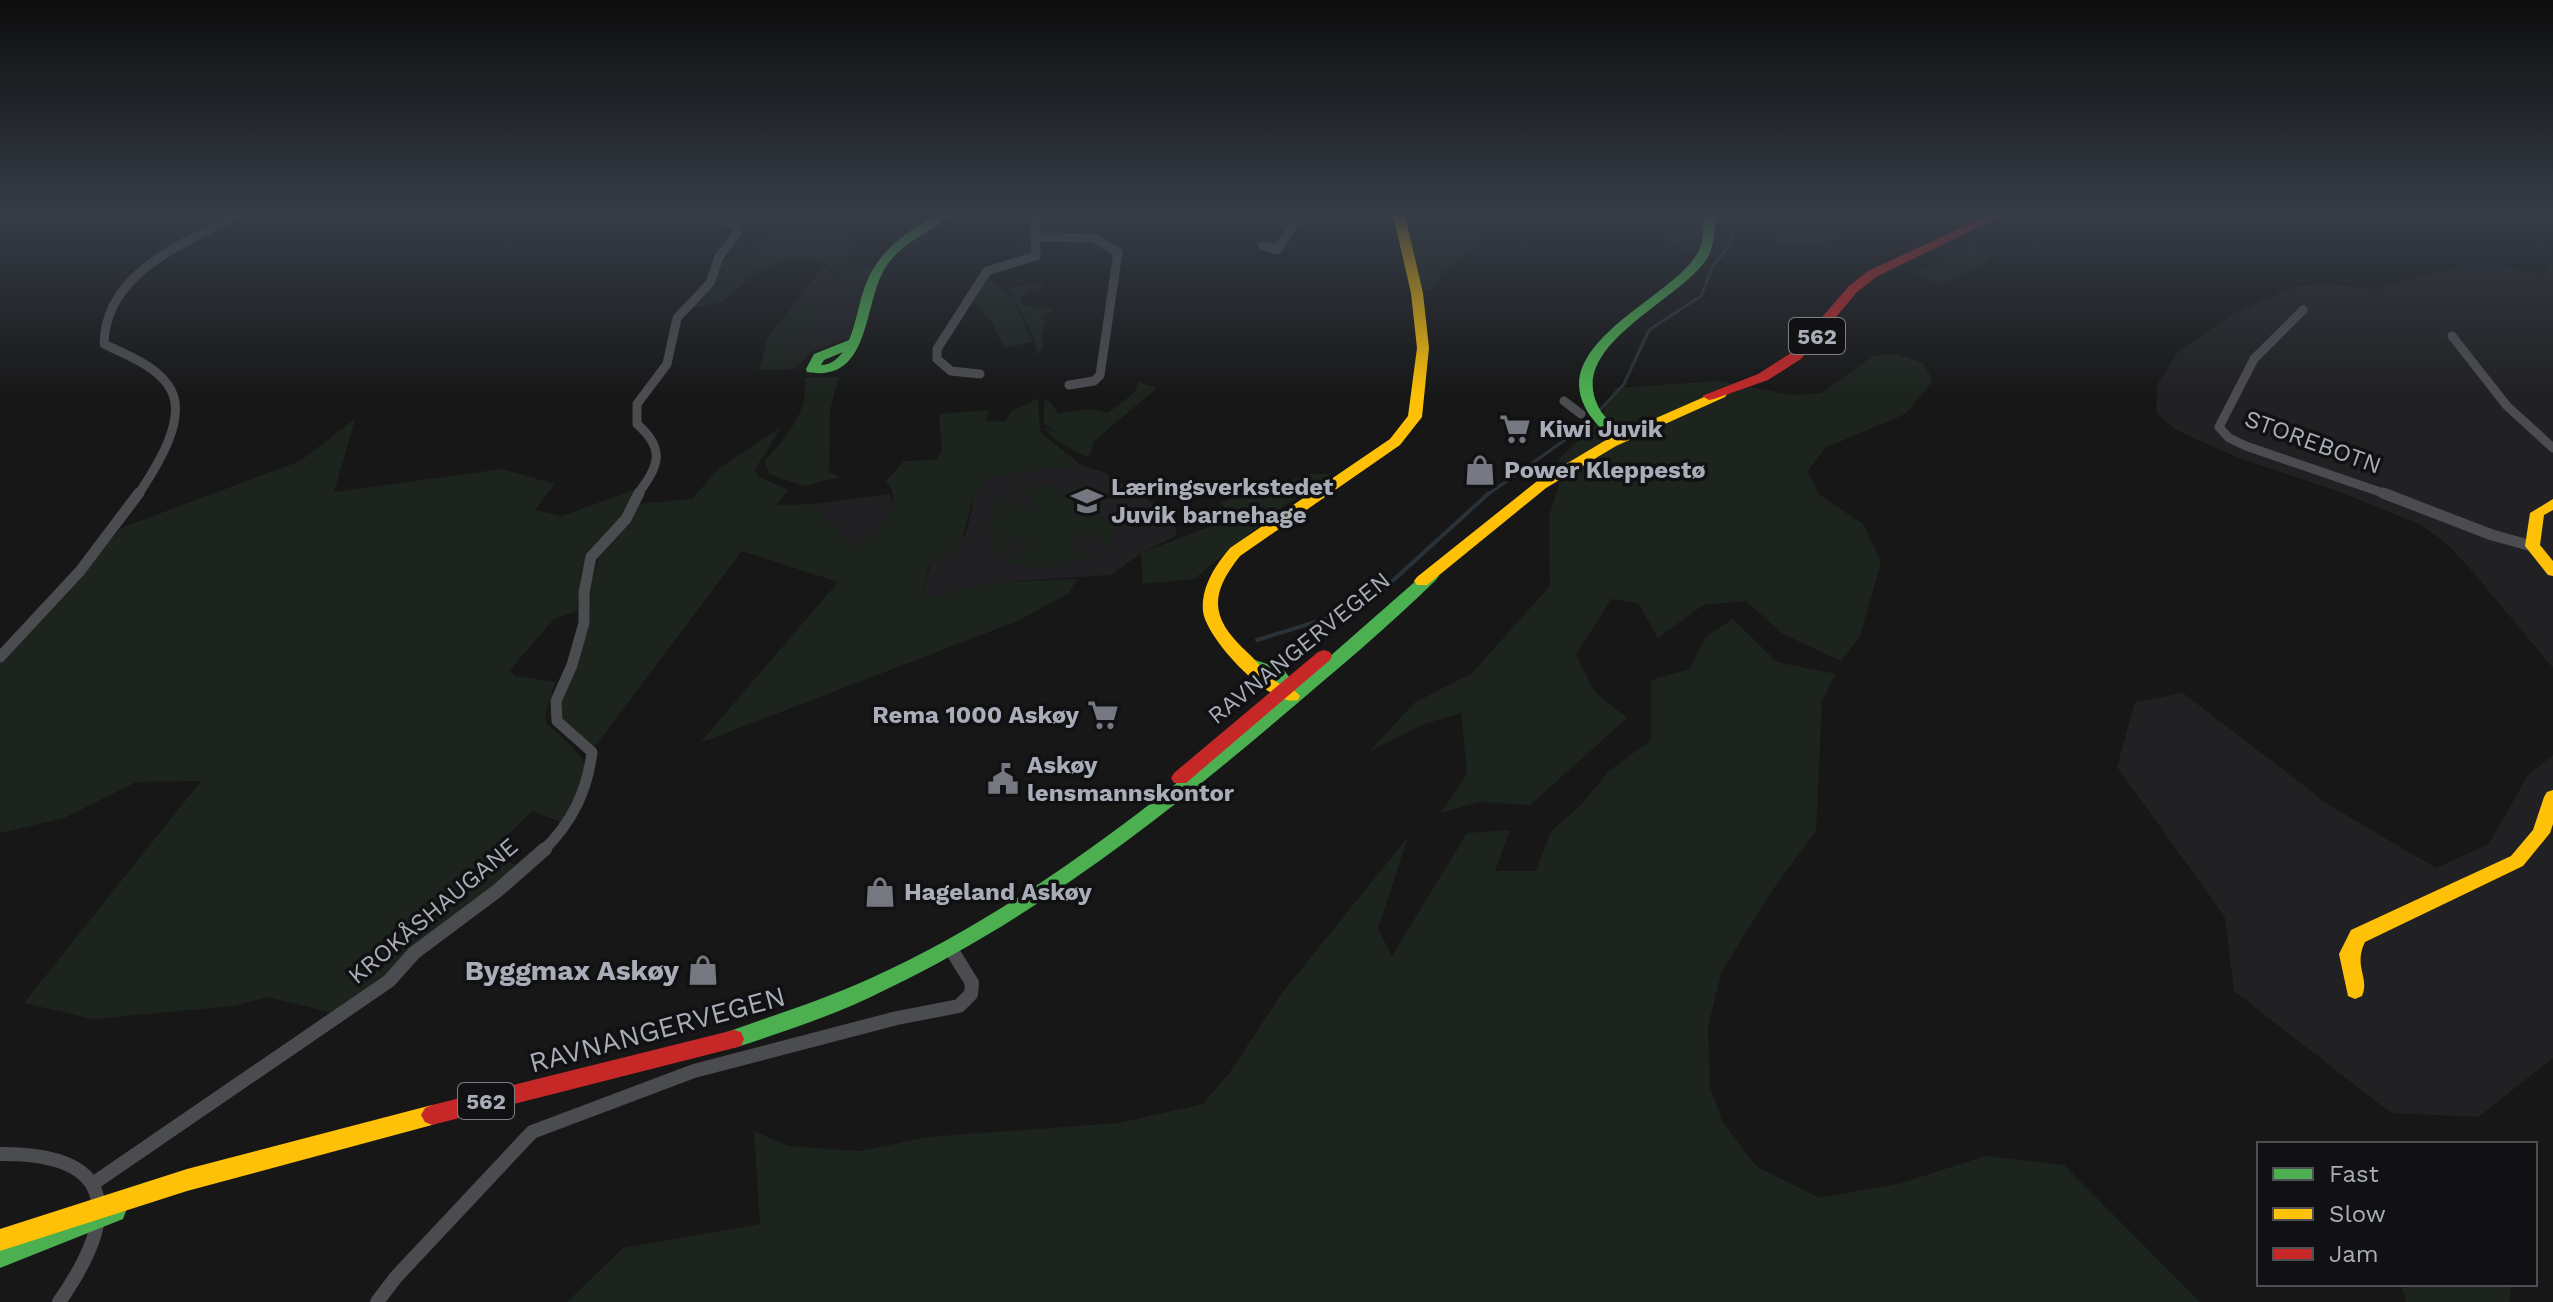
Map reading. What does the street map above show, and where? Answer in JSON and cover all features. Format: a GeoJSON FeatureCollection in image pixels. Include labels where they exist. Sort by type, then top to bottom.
{"type":"FeatureCollection","features":[{"type":"Feature","properties":{"kind":"main road"},"geometry":{"type":"LineString","coordinates":[[853,343],[876,276]]}},
{"type":"Feature","properties":{"kind":"main road"},"geometry":{"type":"LineString","coordinates":[[1286,692],[1249,664],[1216,630],[1208,610],[1209,594],[1222,565],[1235,552],[1395,442],[1415,417],[1423,333],[1411,276]]}},
{"type":"Feature","properties":{"kind":"main road"},"geometry":{"type":"LineString","coordinates":[[1621,432],[1590,413],[1585,384],[1588,364],[1595,350],[1612,332],[1686,276]]}},
{"type":"Feature","properties":{"kind":"main road","name":"RAVNANGERVEGEN"},"geometry":{"type":"LineString","coordinates":[[0,1240],[109,1202],[366,1131],[770,1028],[858,995],[951,949],[1045,891],[1141,824],[1286,692],[1541,485],[1621,432],[1763,377],[1796,356],[1853,289],[1870,276]]}},
{"type":"Feature","properties":{"kind":"main road"},"geometry":{"type":"LineString","coordinates":[[2553,504],[2537,513],[2532,546],[2553,571]]}},
{"type":"Feature","properties":{"kind":"main road"},"geometry":{"type":"LineString","coordinates":[[2355,990],[2349,954],[2358,936],[2517,861],[2541,833],[2553,797]]}},
{"type":"Feature","properties":{"kind":"main road","name":"RAVNANGERVEGEN"},"geometry":{"type":"LineString","coordinates":[[0,1257],[202,1177]]}},
{"type":"Feature","properties":{"kind":"street"},"geometry":{"type":"LineString","coordinates":[[0,657],[62,595],[120,521],[174,431],[177,411],[167,382],[104,344],[102,333],[109,309],[136,276]]}},
{"type":"Feature","properties":{"kind":"street","name":"KROKÅSHAUGANE"},"geometry":{"type":"LineString","coordinates":[[96,1187],[389,981],[415,952],[501,890],[580,807],[589,784],[592,752],[557,721],[556,701],[583,629],[584,592],[591,557],[626,519],[634,500],[655,471],[656,446],[652,437],[637,424],[637,404],[667,364],[677,318],[710,283],[713,276]]}},
{"type":"Feature","properties":{"kind":"street"},"geometry":{"type":"LineString","coordinates":[[980,374],[951,371],[937,359],[937,349],[984,276]]}},
{"type":"Feature","properties":{"kind":"street"},"geometry":{"type":"LineString","coordinates":[[1069,385],[1094,381],[1100,375],[1115,276]]}},
{"type":"Feature","properties":{"kind":"street","name":"STOREBOTN"},"geometry":{"type":"LineString","coordinates":[[2303,310],[2254,359],[2220,419],[2219,427],[2225,435],[2246,446],[2367,487],[2492,535],[2532,546]]}},
{"type":"Feature","properties":{"kind":"street"},"geometry":{"type":"LineString","coordinates":[[2452,336],[2507,406],[2553,448]]}},
{"type":"Feature","properties":{"kind":"street"},"geometry":{"type":"LineString","coordinates":[[1564,401],[1590,413]]}},
{"type":"Feature","properties":{"kind":"street"},"geometry":{"type":"LineString","coordinates":[[377,1302],[396,1277],[532,1132],[694,1071],[897,1018],[959,1006],[971,994],[972,983],[951,949]]}},
{"type":"Feature","properties":{"kind":"street"},"geometry":{"type":"LineString","coordinates":[[0,1154],[23,1153],[53,1158],[72,1165],[96,1187],[97,1235],[85,1263],[59,1302]]}},
{"type":"Feature","properties":{"kind":"shaded area"},"geometry":{"type":"Polygon","coordinates":[[[710,276],[752,276],[722,302],[685,310],[710,276]]]}},
{"type":"Feature","properties":{"kind":"shaded area"},"geometry":{"type":"Polygon","coordinates":[[[816,276],[836,276],[846,285],[866,284],[849,338],[811,352],[795,369],[759,370],[768,337],[816,276]]]}},
{"type":"Feature","properties":{"kind":"shaded area"},"geometry":{"type":"Polygon","coordinates":[[[838,276],[870,276],[866,284],[847,284],[838,276]]]}},
{"type":"Feature","properties":{"kind":"shaded area"},"geometry":{"type":"Polygon","coordinates":[[[1419,276],[1442,276],[1432,289],[1423,291],[1419,276]]]}},
{"type":"Feature","properties":{"kind":"shaded area"},"geometry":{"type":"Polygon","coordinates":[[[1922,276],[1958,276],[1941,284],[1922,276]]]}},
{"type":"Feature","properties":{"kind":"shaded area"},"geometry":{"type":"Polygon","coordinates":[[[2425,276],[2553,276],[2553,668],[2446,543],[2419,524],[2340,492],[2239,458],[2176,430],[2156,413],[2157,385],[2178,352],[2234,313],[2294,287],[2323,284],[2377,289],[2425,276]]]}},
{"type":"Feature","properties":{"kind":"shaded area"},"geometry":{"type":"Polygon","coordinates":[[[988,277],[1012,298],[1033,342],[1004,348],[992,322],[973,302],[988,277]]]}},
{"type":"Feature","properties":{"kind":"shaded area"},"geometry":{"type":"Polygon","coordinates":[[[1045,283],[1038,291],[1028,290],[1020,300],[1022,305],[1055,310],[1039,318],[1046,320],[1041,336],[1044,345],[1038,354],[1030,328],[1007,288],[1045,283]]]}},
{"type":"Feature","properties":{"kind":"shaded area"},"geometry":{"type":"Polygon","coordinates":[[[832,302],[821,311],[809,333],[785,345],[801,354],[811,352],[806,358],[788,368],[759,370],[768,337],[789,310],[832,302]]]}},
{"type":"Feature","properties":{"kind":"shaded area"},"geometry":{"type":"Polygon","coordinates":[[[1897,354],[1923,363],[1933,381],[1905,414],[1825,448],[1807,472],[1820,495],[1864,525],[1881,562],[1860,636],[1841,661],[1783,634],[1746,601],[1703,605],[1658,638],[1638,603],[1611,599],[1576,655],[1595,692],[1627,718],[1530,805],[1479,802],[1441,813],[1467,774],[1461,713],[1424,724],[1370,751],[1414,703],[1472,673],[1550,586],[1549,516],[1561,479],[1559,459],[1599,420],[1615,388],[1719,381],[1792,395],[1821,393],[1873,356],[1897,354]]]}},
{"type":"Feature","properties":{"kind":"shaded area"},"geometry":{"type":"Polygon","coordinates":[[[839,377],[830,410],[829,472],[840,477],[804,486],[769,474],[765,461],[800,413],[804,402],[804,379],[839,377]]]}},
{"type":"Feature","properties":{"kind":"shaded area"},"geometry":{"type":"Polygon","coordinates":[[[1139,382],[1157,388],[1093,442],[1091,454],[1086,457],[1054,439],[1045,428],[1057,433],[1044,424],[1044,400],[1051,402],[1058,413],[1093,409],[1108,413],[1134,393],[1139,382]]]}},
{"type":"Feature","properties":{"kind":"shaded area"},"geometry":{"type":"Polygon","coordinates":[[[1038,398],[1040,432],[1081,465],[989,476],[974,499],[956,548],[930,563],[921,596],[926,598],[1002,582],[1077,579],[1069,593],[1020,620],[700,743],[838,582],[742,551],[595,746],[569,730],[557,715],[559,701],[587,634],[590,616],[586,597],[600,555],[626,527],[635,504],[692,499],[718,469],[781,427],[754,471],[788,490],[777,505],[814,504],[854,549],[881,527],[894,506],[892,490],[886,481],[904,461],[936,460],[942,451],[939,414],[989,410],[987,421],[1005,422],[1011,412],[1038,398]]]}},
{"type":"Feature","properties":{"kind":"shaded area"},"geometry":{"type":"Polygon","coordinates":[[[355,419],[334,492],[502,469],[555,484],[535,510],[562,516],[634,490],[616,526],[581,571],[577,611],[554,619],[510,670],[515,676],[555,682],[545,716],[547,724],[582,759],[586,779],[582,791],[561,822],[532,811],[490,853],[518,866],[387,978],[337,1014],[268,997],[234,1006],[93,1019],[24,1003],[201,781],[136,782],[64,818],[0,833],[0,658],[69,591],[121,528],[300,461],[355,419]]]}},
{"type":"Feature","properties":{"kind":"shaded area"},"geometry":{"type":"Polygon","coordinates":[[[1081,465],[1106,473],[1175,517],[1176,536],[1141,553],[1111,575],[1002,582],[926,598],[921,596],[931,563],[966,534],[977,485],[989,476],[1081,465]]]}},
{"type":"Feature","properties":{"kind":"shaded area"},"geometry":{"type":"Polygon","coordinates":[[[1310,474],[1331,474],[1276,512],[1194,579],[1143,584],[1141,553],[1214,525],[1213,519],[1228,512],[1220,502],[1310,474]]]}},
{"type":"Feature","properties":{"kind":"shaded area"},"geometry":{"type":"Polygon","coordinates":[[[1053,485],[1084,512],[1117,525],[1110,545],[1091,534],[1080,534],[1072,545],[1090,558],[1066,561],[1055,567],[1011,565],[1007,562],[1030,547],[1032,539],[1018,539],[995,553],[991,550],[993,534],[985,528],[994,515],[996,499],[1002,496],[1020,509],[1033,509],[1035,500],[1016,488],[1053,485]]]}},
{"type":"Feature","properties":{"kind":"shaded area"},"geometry":{"type":"Polygon","coordinates":[[[890,494],[894,506],[881,527],[854,549],[814,504],[890,494]]]}},
{"type":"Feature","properties":{"kind":"shaded area"},"geometry":{"type":"Polygon","coordinates":[[[1733,619],[1777,662],[1836,674],[1822,701],[1816,831],[1769,895],[1721,973],[1708,1027],[1710,1087],[1722,1121],[1757,1167],[1819,1198],[1902,1183],[1985,1156],[2064,1165],[2200,1302],[567,1302],[623,1248],[760,1224],[754,1131],[788,1146],[861,1151],[927,1137],[1119,1123],[1203,1104],[1230,1072],[1282,993],[1408,837],[1378,929],[1392,956],[1467,833],[1510,830],[1495,871],[1536,871],[1551,831],[1580,806],[1609,771],[1651,740],[1651,680],[1690,669],[1705,637],[1733,619]]]}},
{"type":"Feature","properties":{"kind":"shaded area"},"geometry":{"type":"Polygon","coordinates":[[[2183,693],[2329,805],[2436,868],[2489,844],[2528,775],[2553,755],[2553,1058],[2478,1117],[2391,1113],[2234,991],[2225,917],[2117,767],[2135,702],[2183,693]]]}},
{"type":"Feature","properties":{"kind":"shaded area"},"geometry":{"type":"Polygon","coordinates":[[[2402,1286],[2512,1286],[2509,1302],[2406,1302],[2402,1286]]]}},
{"type":"Feature","properties":{"kind":"waterway"},"geometry":{"type":"LineString","coordinates":[[1487,495],[1586,425],[1624,384],[1649,330],[1701,296],[1709,276]]}},
{"type":"Feature","properties":{"kind":"waterway"},"geometry":{"type":"LineString","coordinates":[[1257,640],[1364,607],[1489,493]]}},
{"type":"Feature","properties":{"kind":"traffic: fast"},"geometry":{"type":"LineString","coordinates":[[853,343],[819,357],[812,369],[830,369],[842,361],[851,349],[876,276]]}},
{"type":"Feature","properties":{"kind":"traffic: fast"},"geometry":{"type":"LineString","coordinates":[[1626,435],[1613,433],[1590,404],[1585,382],[1591,361],[1605,342],[1685,276]]}},
{"type":"Feature","properties":{"kind":"traffic: fast"},"geometry":{"type":"LineString","coordinates":[[734,1039],[807,1014],[878,984],[946,950],[1075,869],[1257,728],[1431,576]]}},
{"type":"Feature","properties":{"kind":"traffic: fast"},"geometry":{"type":"LineString","coordinates":[[1249,664],[1277,673],[1294,696]]}},
{"type":"Feature","properties":{"kind":"traffic: fast"},"geometry":{"type":"LineString","coordinates":[[0,1257],[115,1211]]}},
{"type":"Feature","properties":{"kind":"traffic: slow"},"geometry":{"type":"LineString","coordinates":[[1292,696],[1267,684],[1225,641],[1212,619],[1211,595],[1220,573],[1235,552],[1395,442],[1415,417],[1423,348],[1413,276]]}},
{"type":"Feature","properties":{"kind":"traffic: slow"},"geometry":{"type":"LineString","coordinates":[[1422,581],[1541,485],[1611,443],[1720,394]]}},
{"type":"Feature","properties":{"kind":"traffic: slow"},"geometry":{"type":"LineString","coordinates":[[2553,504],[2537,513],[2532,546],[2553,571]]}},
{"type":"Feature","properties":{"kind":"traffic: slow"},"geometry":{"type":"LineString","coordinates":[[2355,990],[2349,954],[2358,936],[2517,861],[2541,833],[2553,797]]}},
{"type":"Feature","properties":{"kind":"traffic: slow"},"geometry":{"type":"LineString","coordinates":[[0,1240],[187,1180],[432,1115]]}},
{"type":"Feature","properties":{"kind":"traffic: jam"},"geometry":{"type":"LineString","coordinates":[[1709,396],[1763,377],[1796,356],[1853,289],[1870,276]]}},
{"type":"Feature","properties":{"kind":"traffic: jam"},"geometry":{"type":"LineString","coordinates":[[1180,778],[1324,656]]}},
{"type":"Feature","properties":{"kind":"traffic: jam"},"geometry":{"type":"LineString","coordinates":[[432,1115],[734,1039]]}},
{"type":"Feature","properties":{"kind":"place","name":"Kiwi Juvik"},"geometry":{"type":"Point","coordinates":[1515,429]}},
{"type":"Feature","properties":{"kind":"place","name":"Power Kleppestø"},"geometry":{"type":"Point","coordinates":[1480,470]}},
{"type":"Feature","properties":{"kind":"place","name":"Læringsverkstedet Juvik barnehage"},"geometry":{"type":"Point","coordinates":[1087,501]}},
{"type":"Feature","properties":{"kind":"place","name":"Rema 1000 Askøy"},"geometry":{"type":"Point","coordinates":[1103,715]}},
{"type":"Feature","properties":{"kind":"place","name":"Askøy lensmannskontor"},"geometry":{"type":"Point","coordinates":[1003,779]}},
{"type":"Feature","properties":{"kind":"place","name":"Hageland Askøy"},"geometry":{"type":"Point","coordinates":[880,892]}},
{"type":"Feature","properties":{"kind":"place","name":"Byggmax Askøy"},"geometry":{"type":"Point","coordinates":[703,970]}}]}
